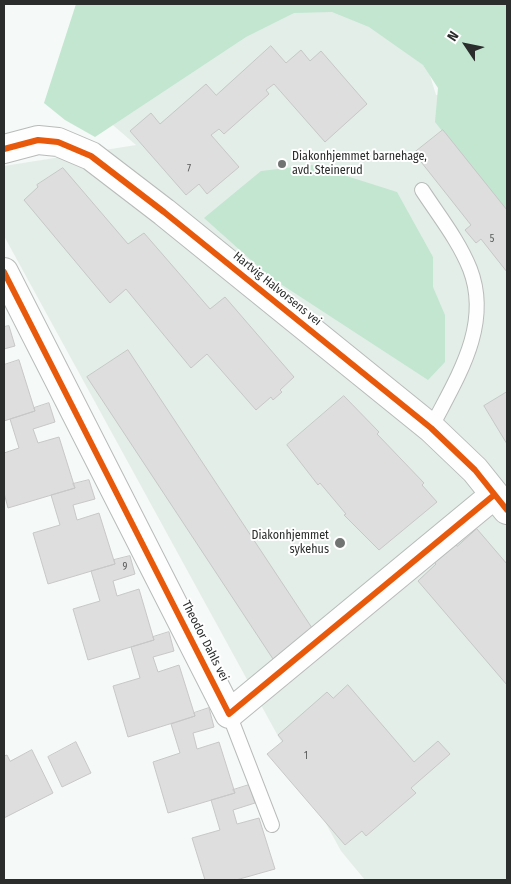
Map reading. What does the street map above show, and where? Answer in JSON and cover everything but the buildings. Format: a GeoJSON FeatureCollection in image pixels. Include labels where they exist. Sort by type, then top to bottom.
{"type":"FeatureCollection","features":[{"type":"Feature","properties":{"kind":"street","name":"Hartvig Halvorsens vei"},"geometry":{"type":"LineString","coordinates":[[4,149],[38,140],[58,142],[91,156],[164,212],[431,428],[475,470],[501,502]]}},
{"type":"Feature","properties":{"kind":"street","name":"Theodor Dahls vei"},"geometry":{"type":"LineString","coordinates":[[4,272],[229,714]]}},
{"type":"Feature","properties":{"kind":"street"},"geometry":{"type":"LineString","coordinates":[[229,714],[501,502]]}},
{"type":"Feature","properties":{"kind":"lane"},"geometry":{"type":"LineString","coordinates":[[422,190],[458,245],[470,269],[476,289],[477,312],[474,336],[467,359],[431,428]]}},
{"type":"Feature","properties":{"kind":"lane"},"geometry":{"type":"LineString","coordinates":[[229,714],[272,825]]}},
{"type":"Feature","properties":{"kind":"shaded area","name":"Diakonhjemmet sykehus"},"geometry":{"type":"Polygon","coordinates":[[[289,4],[348,4],[428,69],[436,95],[507,84],[507,880],[365,880],[341,851],[4,236],[4,166],[136,145],[77,94],[289,4]]]}},
{"type":"Feature","properties":{"kind":"green space"},"geometry":{"type":"Polygon","coordinates":[[[76,4],[507,4],[507,213],[435,122],[438,88],[423,65],[369,27],[332,12],[294,13],[246,37],[95,137],[65,120],[44,103],[76,4]]]}},
{"type":"Feature","properties":{"kind":"green space"},"geometry":{"type":"Polygon","coordinates":[[[312,165],[397,192],[433,257],[433,287],[445,315],[445,362],[428,380],[270,277],[204,218],[261,171],[312,165]]]}},
{"type":"Feature","properties":{"kind":"cycle path"},"geometry":{"type":"LineString","coordinates":[[4,149],[38,140],[58,142],[91,156],[164,212],[431,428],[475,470],[507,510]]}},
{"type":"Feature","properties":{"kind":"cycle path"},"geometry":{"type":"LineString","coordinates":[[4,272],[229,714],[494,495]]}},
{"type":"Feature","properties":{"kind":"place","name":"Diakonhjemmet barnehage, avd. Steinerud"},"geometry":{"type":"Point","coordinates":[282,164]}},
{"type":"Feature","properties":{"kind":"place","name":"Diakonhjemmet sykehus"},"geometry":{"type":"Point","coordinates":[340,543]}}]}
